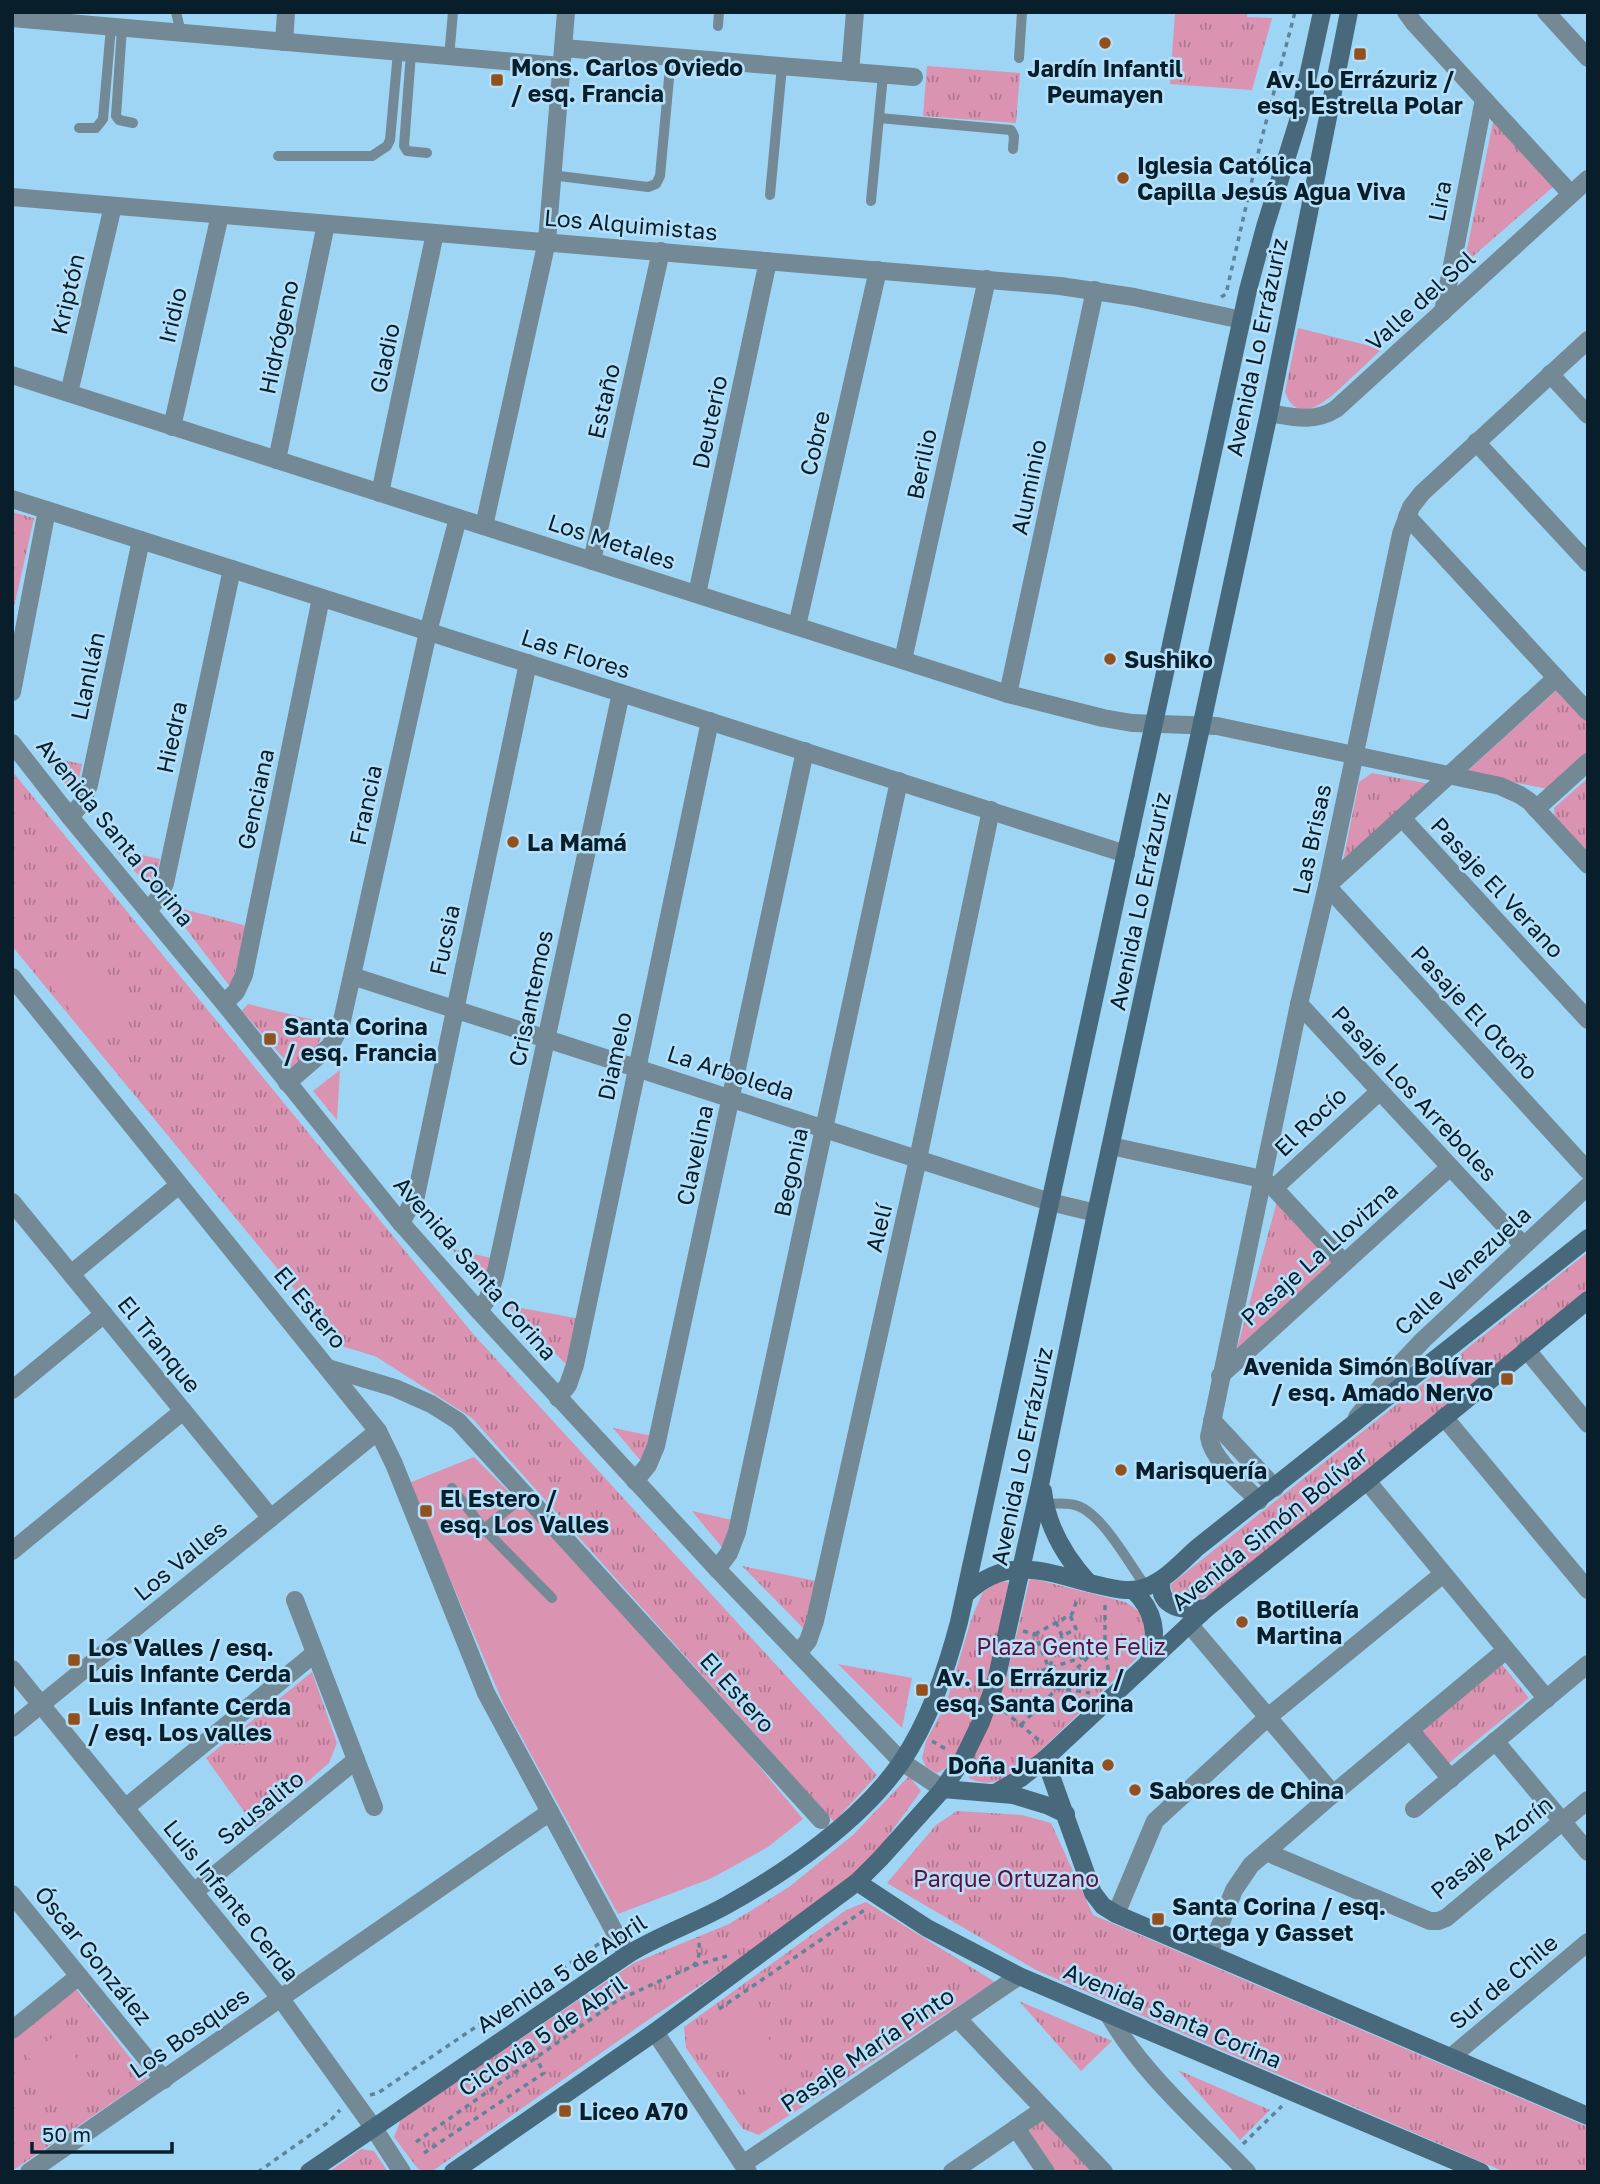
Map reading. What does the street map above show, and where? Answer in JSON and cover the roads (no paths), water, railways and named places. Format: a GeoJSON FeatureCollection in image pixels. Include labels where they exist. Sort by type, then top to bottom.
{"type":"FeatureCollection","features":[{"type":"Feature","properties":{"kind":"main road","name":"Avenida Lo Errázuriz"},"geometry":{"type":"LineString","coordinates":[[902,1762],[933,1700],[951,1650],[966,1594],[1242,320],[1265,227],[1299,118],[1322,12]]}},
{"type":"Feature","properties":{"kind":"main road","name":"Avenida Lo Errázuriz"},"geometry":{"type":"LineString","coordinates":[[943,1788],[963,1759],[982,1722],[996,1681],[1022,1569],[1269,412],[1349,12]]}},
{"type":"Feature","properties":{"kind":"main road","name":"Avenida Simón Bolívar"},"geometry":{"type":"LineString","coordinates":[[966,1594],[988,1576],[1011,1568],[1084,1588],[1147,1586],[1259,1501],[1588,1238]]}},
{"type":"Feature","properties":{"kind":"main road","name":"Avenida Simón Bolívar"},"geometry":{"type":"LineString","coordinates":[[995,1793],[1021,1778],[1044,1751],[1207,1608],[1588,1300]]}},
{"type":"Feature","properties":{"kind":"main road"},"geometry":{"type":"LineString","coordinates":[[1041,1480],[1044,1504],[1059,1543],[1084,1588]]}},
{"type":"Feature","properties":{"kind":"main road"},"geometry":{"type":"LineString","coordinates":[[1149,1661],[1154,1642],[1153,1622],[1146,1604],[1147,1586],[1161,1592],[1170,1604],[1188,1609],[1207,1608]]}},
{"type":"Feature","properties":{"kind":"main road"},"geometry":{"type":"LineString","coordinates":[[1044,1751],[1096,1899],[1116,1914],[1588,2116]]}},
{"type":"Feature","properties":{"kind":"main road","name":"Avenida 5 de Abril"},"geometry":{"type":"LineString","coordinates":[[309,2172],[644,1944],[720,1909],[772,1878],[860,1811],[902,1762]]}},
{"type":"Feature","properties":{"kind":"main road"},"geometry":{"type":"LineString","coordinates":[[453,2172],[655,2032],[857,1882],[943,1788],[1031,1799],[1066,1814]]}},
{"type":"Feature","properties":{"kind":"main road","name":"Avenida Santa Corina"},"geometry":{"type":"LineString","coordinates":[[857,1882],[927,1928],[1019,1976],[1481,2172]]}},
{"type":"Feature","properties":{"kind":"street"},"geometry":{"type":"LineString","coordinates":[[284,42],[286,12]]}},
{"type":"Feature","properties":{"kind":"street"},"geometry":{"type":"LineString","coordinates":[[484,526],[547,241],[566,12]]}},
{"type":"Feature","properties":{"kind":"street"},"geometry":{"type":"LineString","coordinates":[[850,72],[855,12]]}},
{"type":"Feature","properties":{"kind":"street"},"geometry":{"type":"LineString","coordinates":[[1406,12],[1571,194]]}},
{"type":"Feature","properties":{"kind":"street"},"geometry":{"type":"LineString","coordinates":[[1546,12],[1588,58]]}},
{"type":"Feature","properties":{"kind":"street"},"geometry":{"type":"LineString","coordinates":[[12,18],[561,66]]}},
{"type":"Feature","properties":{"kind":"street"},"geometry":{"type":"LineString","coordinates":[[563,48],[914,77]]}},
{"type":"Feature","properties":{"kind":"street","name":"Lira"},"geometry":{"type":"LineString","coordinates":[[1443,312],[1483,99]]}},
{"type":"Feature","properties":{"kind":"street","name":"Valle del Sol"},"geometry":{"type":"LineString","coordinates":[[1269,412],[1305,419],[1329,414],[1588,179]]}},
{"type":"Feature","properties":{"kind":"street","name":"Los Alquimistas"},"geometry":{"type":"LineString","coordinates":[[12,197],[987,279],[1095,290],[1242,320]]}},
{"type":"Feature","properties":{"kind":"street","name":"Kriptón"},"geometry":{"type":"LineString","coordinates":[[68,393],[113,205]]}},
{"type":"Feature","properties":{"kind":"street","name":"Iridio"},"geometry":{"type":"LineString","coordinates":[[172,427],[220,215]]}},
{"type":"Feature","properties":{"kind":"street","name":"Hidrógeno"},"geometry":{"type":"LineString","coordinates":[[277,460],[326,223]]}},
{"type":"Feature","properties":{"kind":"street","name":"Gladio"},"geometry":{"type":"LineString","coordinates":[[380,493],[435,233]]}},
{"type":"Feature","properties":{"kind":"street","name":"Estaño"},"geometry":{"type":"LineString","coordinates":[[592,561],[661,251]]}},
{"type":"Feature","properties":{"kind":"street","name":"Deuterio"},"geometry":{"type":"LineString","coordinates":[[697,594],[768,261]]}},
{"type":"Feature","properties":{"kind":"street","name":"Cobre"},"geometry":{"type":"LineString","coordinates":[[797,626],[878,270]]}},
{"type":"Feature","properties":{"kind":"street","name":"Berilio"},"geometry":{"type":"LineString","coordinates":[[903,660],[987,279]]}},
{"type":"Feature","properties":{"kind":"street","name":"Aluminio"},"geometry":{"type":"LineString","coordinates":[[1008,694],[1095,290]]}},
{"type":"Feature","properties":{"kind":"street","name":"Las Brisas"},"geometry":{"type":"LineString","coordinates":[[1259,1501],[1212,1450],[1209,1437],[1220,1376],[1268,1183],[1299,1004],[1327,886],[1401,534],[1407,516],[1422,493],[1588,340]]}},
{"type":"Feature","properties":{"kind":"street"},"geometry":{"type":"LineString","coordinates":[[1550,374],[1588,415]]}},
{"type":"Feature","properties":{"kind":"street","name":"Los Metales"},"geometry":{"type":"LineString","coordinates":[[12,375],[1008,694],[1103,718],[1202,726]]}},
{"type":"Feature","properties":{"kind":"street"},"geometry":{"type":"LineString","coordinates":[[1476,442],[1588,563]]}},
{"type":"Feature","properties":{"kind":"street","name":"Las Flores"},"geometry":{"type":"LineString","coordinates":[[12,499],[1125,854]]}},
{"type":"Feature","properties":{"kind":"street"},"geometry":{"type":"LineString","coordinates":[[12,692],[47,510]]}},
{"type":"Feature","properties":{"kind":"street"},"geometry":{"type":"LineString","coordinates":[[1407,516],[1588,712]]}},
{"type":"Feature","properties":{"kind":"street","name":"Francia"},"geometry":{"type":"LineString","coordinates":[[287,1083],[321,1054],[337,1035],[344,1013],[428,632],[458,518]]}},
{"type":"Feature","properties":{"kind":"street","name":"Llanllán"},"geometry":{"type":"LineString","coordinates":[[70,817],[82,803],[89,785],[141,541]]}},
{"type":"Feature","properties":{"kind":"street","name":"Hiedra"},"geometry":{"type":"LineString","coordinates":[[148,910],[158,899],[165,883],[232,569]]}},
{"type":"Feature","properties":{"kind":"street","name":"Genciana"},"geometry":{"type":"LineString","coordinates":[[225,1003],[236,992],[244,975],[321,598]]}},
{"type":"Feature","properties":{"kind":"street","name":"Fucsia"},"geometry":{"type":"LineString","coordinates":[[401,1223],[416,1196],[528,663]]}},
{"type":"Feature","properties":{"kind":"street"},"geometry":{"type":"LineString","coordinates":[[1327,886],[1556,678]]}},
{"type":"Feature","properties":{"kind":"street","name":"Crisantemos"},"geometry":{"type":"LineString","coordinates":[[479,1311],[492,1287],[621,693]]}},
{"type":"Feature","properties":{"kind":"street","name":"Diamelo"},"geometry":{"type":"LineString","coordinates":[[558,1398],[568,1385],[575,1365],[710,721]]}},
{"type":"Feature","properties":{"kind":"street"},"geometry":{"type":"LineString","coordinates":[[1202,726],[1217,726],[1500,786],[1520,795],[1536,809],[1588,865]]}},
{"type":"Feature","properties":{"kind":"street","name":"Avenida Santa Corina"},"geometry":{"type":"LineString","coordinates":[[12,743],[401,1223],[479,1311],[717,1569],[902,1762],[943,1788]]}},
{"type":"Feature","properties":{"kind":"street","name":"Clavelina"},"geometry":{"type":"LineString","coordinates":[[635,1480],[648,1465],[656,1446],[805,751]]}},
{"type":"Feature","properties":{"kind":"street"},"geometry":{"type":"LineString","coordinates":[[1536,809],[1588,762]]}},
{"type":"Feature","properties":{"kind":"street","name":"Begonia"},"geometry":{"type":"LineString","coordinates":[[717,1569],[729,1553],[737,1532],[899,781]]}},
{"type":"Feature","properties":{"kind":"street","name":"Alelí"},"geometry":{"type":"LineString","coordinates":[[799,1653],[808,1641],[815,1621],[918,1159],[991,810]]}},
{"type":"Feature","properties":{"kind":"street","name":"Pasaje El Verano"},"geometry":{"type":"LineString","coordinates":[[1402,818],[1588,1020]]}},
{"type":"Feature","properties":{"kind":"street","name":"Pasaje El Otoño"},"geometry":{"type":"LineString","coordinates":[[1327,886],[1588,1171]]}},
{"type":"Feature","properties":{"kind":"street","name":"La Arboleda"},"geometry":{"type":"LineString","coordinates":[[352,976],[1050,1202],[1096,1213]]}},
{"type":"Feature","properties":{"kind":"street","name":"El Estero"},"geometry":{"type":"LineString","coordinates":[[12,977],[328,1368],[395,1388],[431,1404],[458,1421],[821,1820]]}},
{"type":"Feature","properties":{"kind":"street","name":"Pasaje Los Arreboles"},"geometry":{"type":"LineString","coordinates":[[1299,1004],[1523,1245]]}},
{"type":"Feature","properties":{"kind":"street","name":"El Rocío"},"geometry":{"type":"LineString","coordinates":[[1268,1183],[1380,1091]]}},
{"type":"Feature","properties":{"kind":"street"},"geometry":{"type":"LineString","coordinates":[[1111,1146],[1268,1183],[1344,1263]]}},
{"type":"Feature","properties":{"kind":"street","name":"Pasaje La Llovizna"},"geometry":{"type":"LineString","coordinates":[[1220,1376],[1450,1167]]}},
{"type":"Feature","properties":{"kind":"street"},"geometry":{"type":"LineString","coordinates":[[71,1273],[178,1185]]}},
{"type":"Feature","properties":{"kind":"street","name":"Calle Venezuela"},"geometry":{"type":"LineString","coordinates":[[1349,1429],[1407,1356],[1588,1186]]}},
{"type":"Feature","properties":{"kind":"street","name":"El Tranque"},"geometry":{"type":"LineString","coordinates":[[16,1214],[71,1273],[271,1518]]}},
{"type":"Feature","properties":{"kind":"street"},"geometry":{"type":"LineString","coordinates":[[12,1390],[104,1314]]}},
{"type":"Feature","properties":{"kind":"street"},"geometry":{"type":"LineString","coordinates":[[1526,1349],[1588,1424]]}},
{"type":"Feature","properties":{"kind":"street"},"geometry":{"type":"LineString","coordinates":[[328,1368],[378,1431],[391,1456],[486,1693],[627,1955]]}},
{"type":"Feature","properties":{"kind":"street"},"geometry":{"type":"LineString","coordinates":[[12,1551],[183,1411]]}},
{"type":"Feature","properties":{"kind":"street"},"geometry":{"type":"LineString","coordinates":[[1444,1417],[1588,1590]]}},
{"type":"Feature","properties":{"kind":"street"},"geometry":{"type":"LineString","coordinates":[[1212,1420],[1275,1488]]}},
{"type":"Feature","properties":{"kind":"street","name":"Los Valles"},"geometry":{"type":"LineString","coordinates":[[12,1728],[378,1431]]}},
{"type":"Feature","properties":{"kind":"street"},"geometry":{"type":"LineString","coordinates":[[1367,1481],[1546,1699]]}},
{"type":"Feature","properties":{"kind":"street"},"geometry":{"type":"LineString","coordinates":[[1116,1914],[1155,1821],[1268,1717],[1443,1574]]}},
{"type":"Feature","properties":{"kind":"street"},"geometry":{"type":"LineString","coordinates":[[295,1600],[374,1807]]}},
{"type":"Feature","properties":{"kind":"street"},"geometry":{"type":"LineString","coordinates":[[1189,1624],[1333,1794]]}},
{"type":"Feature","properties":{"kind":"street"},"geometry":{"type":"LineString","coordinates":[[1209,1953],[1239,1881],[1251,1865],[1506,1650]]}},
{"type":"Feature","properties":{"kind":"street"},"geometry":{"type":"LineString","coordinates":[[125,1808],[316,1653]]}},
{"type":"Feature","properties":{"kind":"street"},"geometry":{"type":"LineString","coordinates":[[1414,1809],[1588,1664]]}},
{"type":"Feature","properties":{"kind":"street","name":"Luis Infante Cerda"},"geometry":{"type":"LineString","coordinates":[[12,1669],[281,1998],[402,2172]]}},
{"type":"Feature","properties":{"kind":"street"},"geometry":{"type":"LineString","coordinates":[[1410,1730],[1451,1779]]}},
{"type":"Feature","properties":{"kind":"street"},"geometry":{"type":"LineString","coordinates":[[1495,1741],[1588,1852]]}},
{"type":"Feature","properties":{"kind":"street","name":"Sausalito"},"geometry":{"type":"LineString","coordinates":[[194,1892],[356,1760]]}},
{"type":"Feature","properties":{"kind":"street","name":"Pasaje Azorín"},"geometry":{"type":"LineString","coordinates":[[1266,1852],[1430,1921],[1438,1921],[1446,1918],[1588,1800]]}},
{"type":"Feature","properties":{"kind":"street","name":"Los Bosques"},"geometry":{"type":"LineString","coordinates":[[29,2172],[550,1812]]}},
{"type":"Feature","properties":{"kind":"street","name":"Óscar González"},"geometry":{"type":"LineString","coordinates":[[12,1894],[164,2080]]}},
{"type":"Feature","properties":{"kind":"street","name":"Sur de Chile"},"geometry":{"type":"LineString","coordinates":[[1451,2057],[1588,1942]]}},
{"type":"Feature","properties":{"kind":"street"},"geometry":{"type":"LineString","coordinates":[[12,2030],[79,1976]]}},
{"type":"Feature","properties":{"kind":"street","name":"Pasaje María Pinto"},"geometry":{"type":"LineString","coordinates":[[746,2168],[1019,1976]]}},
{"type":"Feature","properties":{"kind":"street"},"geometry":{"type":"LineString","coordinates":[[1109,2015],[1141,2062],[1247,2172]]}},
{"type":"Feature","properties":{"kind":"street"},"geometry":{"type":"LineString","coordinates":[[957,2018],[1104,2172]]}},
{"type":"Feature","properties":{"kind":"street"},"geometry":{"type":"LineString","coordinates":[[655,2032],[746,2168]]}},
{"type":"Feature","properties":{"kind":"street"},"geometry":{"type":"LineString","coordinates":[[952,2172],[1044,2109]]}},
{"type":"Feature","properties":{"kind":"street"},"geometry":{"type":"LineString","coordinates":[[1016,2128],[1046,2172]]}},
{"type":"Feature","properties":{"kind":"lane"},"geometry":{"type":"LineString","coordinates":[[176,12],[181,33]]}},
{"type":"Feature","properties":{"kind":"lane"},"geometry":{"type":"LineString","coordinates":[[449,57],[453,12]]}},
{"type":"Feature","properties":{"kind":"lane"},"geometry":{"type":"LineString","coordinates":[[718,26],[719,12]]}},
{"type":"Feature","properties":{"kind":"lane"},"geometry":{"type":"LineString","coordinates":[[1018,58],[1023,12]]}},
{"type":"Feature","properties":{"kind":"lane"},"geometry":{"type":"LineString","coordinates":[[116,28],[116,116],[119,120],[133,122]]}},
{"type":"Feature","properties":{"kind":"lane"},"geometry":{"type":"LineString","coordinates":[[79,128],[96,128],[103,119],[116,28]]}},
{"type":"Feature","properties":{"kind":"lane"},"geometry":{"type":"LineString","coordinates":[[404,53],[404,146],[410,151],[427,153]]}},
{"type":"Feature","properties":{"kind":"lane"},"geometry":{"type":"LineString","coordinates":[[278,156],[372,156],[387,146],[404,53]]}},
{"type":"Feature","properties":{"kind":"lane"},"geometry":{"type":"LineString","coordinates":[[551,175],[648,187],[656,184],[660,176],[671,57]]}},
{"type":"Feature","properties":{"kind":"lane"},"geometry":{"type":"LineString","coordinates":[[770,195],[782,66]]}},
{"type":"Feature","properties":{"kind":"lane"},"geometry":{"type":"LineString","coordinates":[[871,201],[883,75]]}},
{"type":"Feature","properties":{"kind":"lane"},"geometry":{"type":"LineString","coordinates":[[879,118],[1011,130],[1014,136],[1013,149]]}},
{"type":"Feature","properties":{"kind":"lane"},"geometry":{"type":"LineString","coordinates":[[452,1488],[484,1529],[552,1598]]}},
{"type":"Feature","properties":{"kind":"lane"},"geometry":{"type":"LineString","coordinates":[[484,1529],[526,1494]]}},
{"type":"Feature","properties":{"kind":"lane"},"geometry":{"type":"LineString","coordinates":[[1044,1504],[1076,1505],[1097,1518],[1147,1586]]}},
{"type":"Feature","properties":{"kind":"place","name":"Jardín Infantil Peumayen"},"geometry":{"type":"Point","coordinates":[1105,43]}},
{"type":"Feature","properties":{"kind":"place","name":"Av. Lo Errázuriz / esq. Estrella Polar"},"geometry":{"type":"Point","coordinates":[1360,54]}},
{"type":"Feature","properties":{"kind":"place","name":"Mons. Carlos Oviedo / esq. Francia"},"geometry":{"type":"Point","coordinates":[497,80]}},
{"type":"Feature","properties":{"kind":"place","name":"Iglesia Católica Capilla Jesús Agua Viva"},"geometry":{"type":"Point","coordinates":[1123,178]}},
{"type":"Feature","properties":{"kind":"place","name":"Sushiko"},"geometry":{"type":"Point","coordinates":[1110,659]}},
{"type":"Feature","properties":{"kind":"place","name":"La Mamá"},"geometry":{"type":"Point","coordinates":[513,842]}},
{"type":"Feature","properties":{"kind":"place","name":"Santa Corina / esq. Francia"},"geometry":{"type":"Point","coordinates":[270,1039]}},
{"type":"Feature","properties":{"kind":"place","name":"Avenida Simón Bolívar / esq. Amado Nervo"},"geometry":{"type":"Point","coordinates":[1507,1379]}},
{"type":"Feature","properties":{"kind":"place","name":"Marisquería"},"geometry":{"type":"Point","coordinates":[1121,1470]}},
{"type":"Feature","properties":{"kind":"place","name":"El Estero / esq. Los Valles"},"geometry":{"type":"Point","coordinates":[426,1511]}},
{"type":"Feature","properties":{"kind":"place","name":"Botillería Martina"},"geometry":{"type":"Point","coordinates":[1242,1622]}},
{"type":"Feature","properties":{"kind":"place","name":"Los Valles / esq. Luis Infante Cerda"},"geometry":{"type":"Point","coordinates":[74,1660]}},
{"type":"Feature","properties":{"kind":"place","name":"Av. Lo Errázuriz / esq. Santa Corina"},"geometry":{"type":"Point","coordinates":[922,1690]}},
{"type":"Feature","properties":{"kind":"place","name":"Luis Infante Cerda / esq. Los valles"},"geometry":{"type":"Point","coordinates":[74,1719]}},
{"type":"Feature","properties":{"kind":"place","name":"Doña Juanita"},"geometry":{"type":"Point","coordinates":[1108,1765]}},
{"type":"Feature","properties":{"kind":"place","name":"Sabores de China"},"geometry":{"type":"Point","coordinates":[1135,1790]}},
{"type":"Feature","properties":{"kind":"place","name":"Santa Corina / esq. Ortega y Gasset"},"geometry":{"type":"Point","coordinates":[1158,1919]}},
{"type":"Feature","properties":{"kind":"place","name":"Liceo A70"},"geometry":{"type":"Point","coordinates":[565,2111]}},
{"type":"Feature","properties":{"kind":"park label","name":"Plaza Gente Feliz"},"geometry":{"type":"Point","coordinates":[1071,1646]}},
{"type":"Feature","properties":{"kind":"park label","name":"Parque Ortuzano"},"geometry":{"type":"Point","coordinates":[1006,1878]}}]}
